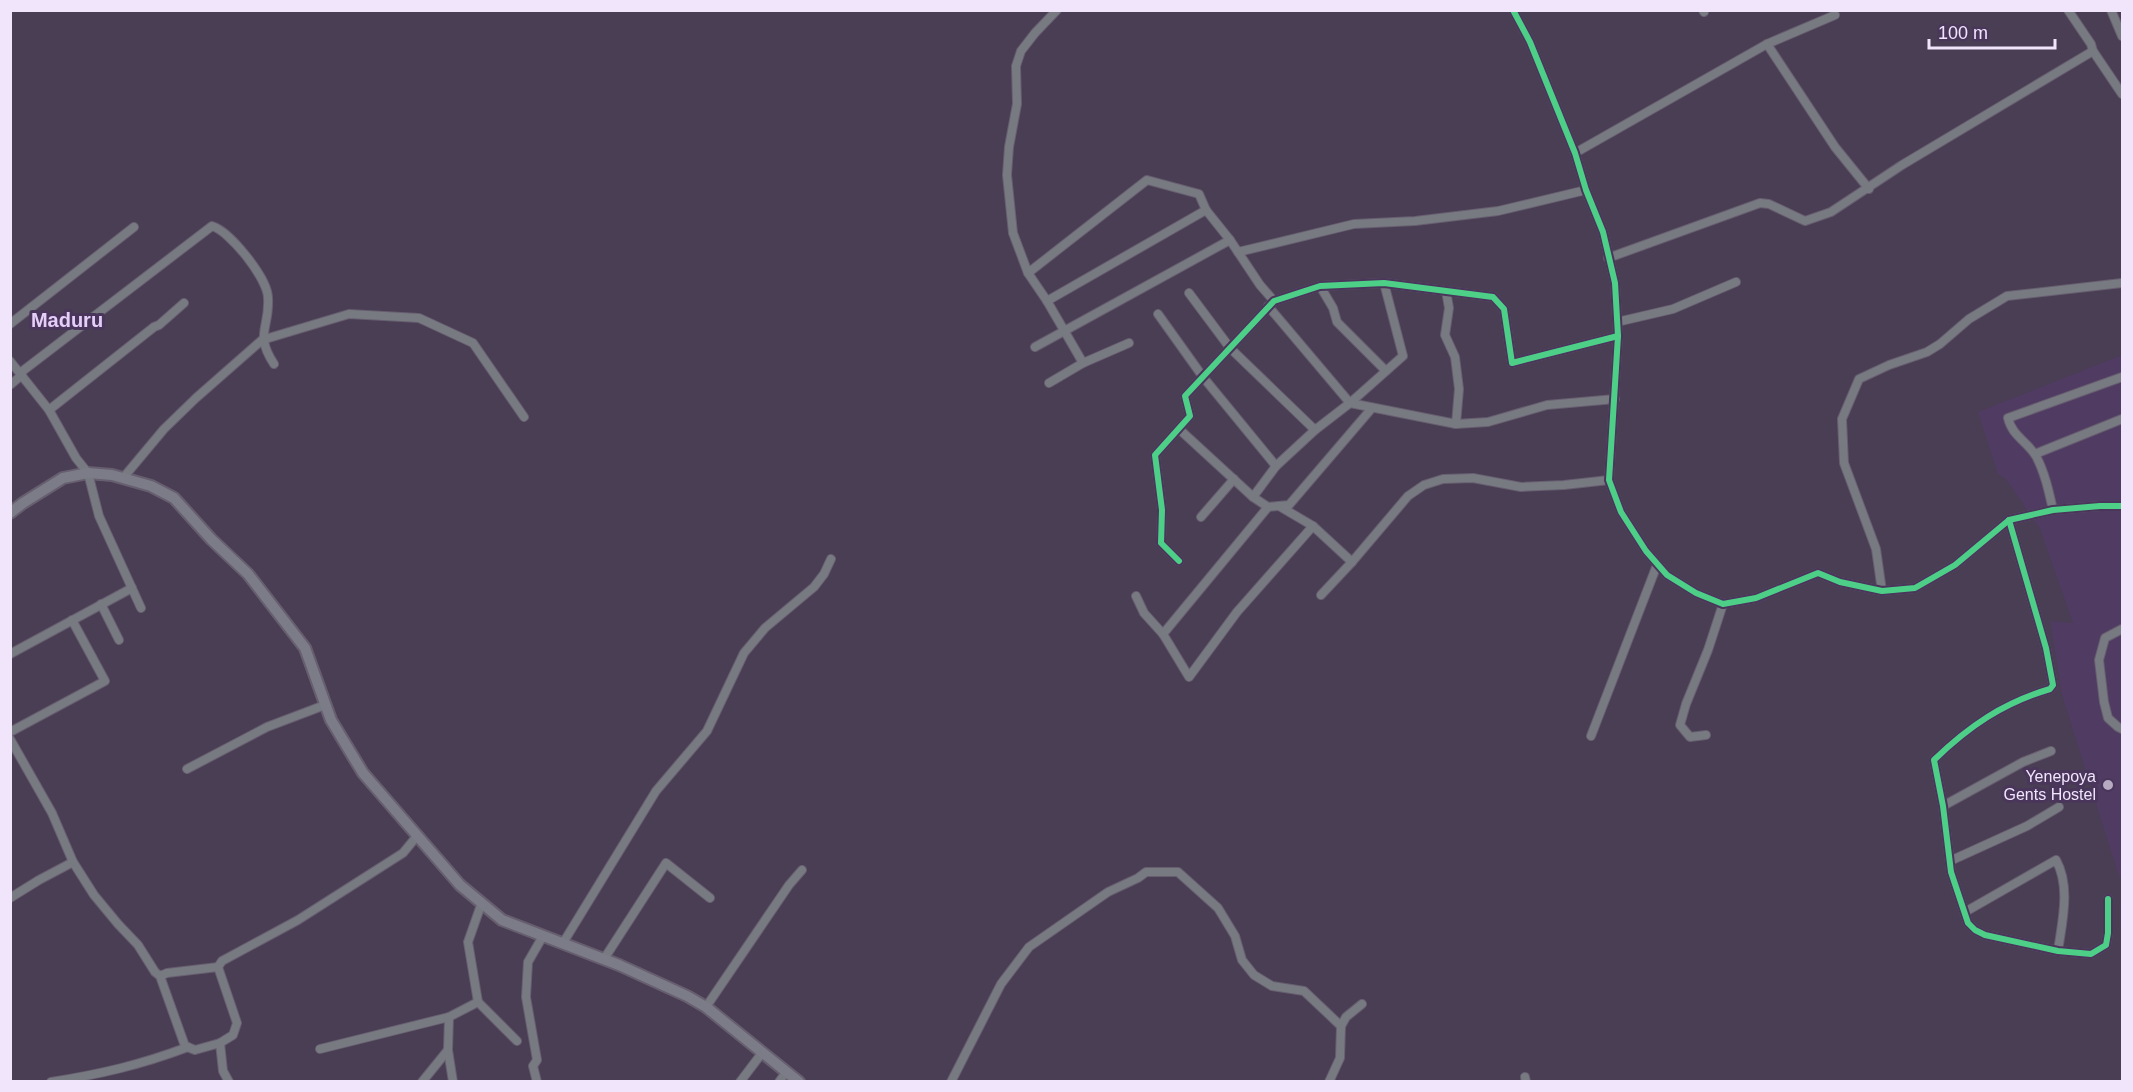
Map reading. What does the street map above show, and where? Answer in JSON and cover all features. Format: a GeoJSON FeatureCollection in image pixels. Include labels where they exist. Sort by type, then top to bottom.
{"type":"FeatureCollection","features":[{"type":"Feature","properties":{"kind":"main road"},"geometry":{"type":"LineString","coordinates":[[10,513],[63,478],[88,473],[112,475],[151,486],[174,498],[211,539],[248,574],[305,648],[331,720],[363,773],[460,885],[481,905],[502,920],[563,943],[687,996],[706,1007],[799,1082]]}},
{"type":"Feature","properties":{"kind":"street"},"geometry":{"type":"LineString","coordinates":[[1057,10],[1035,33],[1022,51],[1016,66],[1017,104],[1009,147],[1007,175],[1013,233],[1028,273],[1083,363]]}},
{"type":"Feature","properties":{"kind":"street"},"geometry":{"type":"LineString","coordinates":[[1513,10],[1530,42],[1575,153],[1586,190],[1603,232],[1615,283],[1618,336],[1609,480],[1621,512],[1657,565],[1667,575],[1696,593],[1723,603],[1756,598],[1818,573],[1840,582],[1882,591],[1915,588],[1955,565],[2009,520],[2053,510],[2122,506]]}},
{"type":"Feature","properties":{"kind":"street"},"geometry":{"type":"LineString","coordinates":[[2068,10],[2122,94]]}},
{"type":"Feature","properties":{"kind":"street"},"geometry":{"type":"LineString","coordinates":[[2112,10],[2122,36]]}},
{"type":"Feature","properties":{"kind":"street"},"geometry":{"type":"LineString","coordinates":[[1575,153],[1767,44],[1835,15]]}},
{"type":"Feature","properties":{"kind":"street"},"geometry":{"type":"LineString","coordinates":[[1767,44],[1835,147],[1869,189]]}},
{"type":"Feature","properties":{"kind":"street"},"geometry":{"type":"LineString","coordinates":[[1608,258],[1760,203],[1769,204],[1805,220],[1832,212],[1902,165],[2093,51]]}},
{"type":"Feature","properties":{"kind":"street"},"geometry":{"type":"LineString","coordinates":[[1028,273],[1147,180],[1198,194],[1206,210],[1230,240],[1271,304],[1350,403],[1456,424],[1488,422],[1547,405],[1615,399]]}},
{"type":"Feature","properties":{"kind":"street"},"geometry":{"type":"LineString","coordinates":[[1238,252],[1354,224],[1414,222],[1498,211],[1586,190]]}},
{"type":"Feature","properties":{"kind":"street"},"geometry":{"type":"LineString","coordinates":[[1047,301],[1206,210]]}},
{"type":"Feature","properties":{"kind":"street"},"geometry":{"type":"LineString","coordinates":[[10,385],[21,374],[212,226],[219,228],[231,238],[264,281],[268,297],[262,340],[274,364]]}},
{"type":"Feature","properties":{"kind":"street"},"geometry":{"type":"LineString","coordinates":[[10,324],[134,227]]}},
{"type":"Feature","properties":{"kind":"street"},"geometry":{"type":"LineString","coordinates":[[1035,346],[1230,240]]}},
{"type":"Feature","properties":{"kind":"street"},"geometry":{"type":"LineString","coordinates":[[1617,322],[1673,309],[1736,282]]}},
{"type":"Feature","properties":{"kind":"street"},"geometry":{"type":"LineString","coordinates":[[1179,561],[1161,543],[1162,510],[1155,455],[1190,416],[1185,396],[1271,304],[1320,286],[1384,283],[1493,297],[1504,309],[1512,363],[1618,336]]}},
{"type":"Feature","properties":{"kind":"street"},"geometry":{"type":"LineString","coordinates":[[1252,496],[1276,466],[1315,430],[1403,357],[1384,283]]}},
{"type":"Feature","properties":{"kind":"street"},"geometry":{"type":"LineString","coordinates":[[1882,591],[1876,549],[1844,463],[1842,419],[1859,379],[1889,365],[1927,352],[1969,319],[2007,296],[2122,283]]}},
{"type":"Feature","properties":{"kind":"street"},"geometry":{"type":"LineString","coordinates":[[1320,286],[1333,308],[1337,322],[1386,371]]}},
{"type":"Feature","properties":{"kind":"street"},"geometry":{"type":"LineString","coordinates":[[1446,291],[1449,308],[1445,335],[1455,357],[1459,389],[1456,424]]}},
{"type":"Feature","properties":{"kind":"street"},"geometry":{"type":"LineString","coordinates":[[1189,293],[1230,348],[1315,430]]}},
{"type":"Feature","properties":{"kind":"street"},"geometry":{"type":"LineString","coordinates":[[49,410],[184,303]]}},
{"type":"Feature","properties":{"kind":"street"},"geometry":{"type":"LineString","coordinates":[[123,478],[164,429],[262,340],[349,314],[419,318],[472,343],[524,417]]}},
{"type":"Feature","properties":{"kind":"street"},"geometry":{"type":"LineString","coordinates":[[1158,314],[1203,377],[1276,466]]}},
{"type":"Feature","properties":{"kind":"street"},"geometry":{"type":"LineString","coordinates":[[1049,383],[1083,363],[1129,343]]}},
{"type":"Feature","properties":{"kind":"street"},"geometry":{"type":"LineString","coordinates":[[10,361],[49,410],[76,458],[88,473],[99,516],[141,608]]}},
{"type":"Feature","properties":{"kind":"street"},"geometry":{"type":"LineString","coordinates":[[2053,510],[2045,478],[2035,454],[2010,427],[2008,418],[2122,377]]}},
{"type":"Feature","properties":{"kind":"street"},"geometry":{"type":"LineString","coordinates":[[1179,429],[1252,496],[1268,507],[1289,505],[1372,408]]}},
{"type":"Feature","properties":{"kind":"street"},"geometry":{"type":"LineString","coordinates":[[2035,454],[2122,419]]}},
{"type":"Feature","properties":{"kind":"street"},"geometry":{"type":"LineString","coordinates":[[1321,595],[1408,496],[1424,485],[1443,479],[1473,478],[1521,487],[1609,480]]}},
{"type":"Feature","properties":{"kind":"street"},"geometry":{"type":"LineString","coordinates":[[1202,518],[1234,479]]}},
{"type":"Feature","properties":{"kind":"street"},"geometry":{"type":"LineString","coordinates":[[1279,506],[1313,526],[1352,562]]}},
{"type":"Feature","properties":{"kind":"street"},"geometry":{"type":"LineString","coordinates":[[1163,634],[1268,507]]}},
{"type":"Feature","properties":{"kind":"street"},"geometry":{"type":"LineString","coordinates":[[2009,520],[2046,648],[2053,686],[1984,717],[1934,760],[1943,806],[1951,872],[1968,923],[1975,930],[1985,936],[2058,951],[2091,954],[2106,945],[2108,899]]}},
{"type":"Feature","properties":{"kind":"street"},"geometry":{"type":"LineString","coordinates":[[1136,596],[1144,612],[1163,634],[1189,677],[1237,612],[1313,526]]}},
{"type":"Feature","properties":{"kind":"street"},"geometry":{"type":"LineString","coordinates":[[563,943],[656,791],[707,731],[744,653],[765,628],[814,587],[824,574],[831,559]]}},
{"type":"Feature","properties":{"kind":"street"},"geometry":{"type":"LineString","coordinates":[[1590,736],[1657,565]]}},
{"type":"Feature","properties":{"kind":"street"},"geometry":{"type":"LineString","coordinates":[[10,654],[132,588]]}},
{"type":"Feature","properties":{"kind":"street"},"geometry":{"type":"LineString","coordinates":[[1706,735],[1690,737],[1680,725],[1723,603]]}},
{"type":"Feature","properties":{"kind":"street"},"geometry":{"type":"LineString","coordinates":[[101,604],[119,640]]}},
{"type":"Feature","properties":{"kind":"street"},"geometry":{"type":"LineString","coordinates":[[10,732],[105,681],[72,620]]}},
{"type":"Feature","properties":{"kind":"street"},"geometry":{"type":"LineString","coordinates":[[2122,629],[2105,638],[2099,660],[2108,718],[2122,729]]}},
{"type":"Feature","properties":{"kind":"street"},"geometry":{"type":"LineString","coordinates":[[187,769],[267,728],[325,705]]}},
{"type":"Feature","properties":{"kind":"street"},"geometry":{"type":"LineString","coordinates":[[10,739],[52,813],[74,862],[94,896],[138,945],[160,976],[185,1046],[195,1050],[233,1035],[237,1023],[218,967]]}},
{"type":"Feature","properties":{"kind":"street"},"geometry":{"type":"LineString","coordinates":[[1943,806],[2023,762],[2051,752]]}},
{"type":"Feature","properties":{"kind":"street"},"geometry":{"type":"LineString","coordinates":[[1950,861],[2027,826],[2059,807]]}},
{"type":"Feature","properties":{"kind":"street"},"geometry":{"type":"LineString","coordinates":[[160,976],[167,973],[218,967],[222,961],[298,920],[403,853],[417,836]]}},
{"type":"Feature","properties":{"kind":"street"},"geometry":{"type":"LineString","coordinates":[[1965,912],[2056,860],[2061,869],[2065,906],[2058,951]]}},
{"type":"Feature","properties":{"kind":"street"},"geometry":{"type":"LineString","coordinates":[[10,898],[74,862]]}},
{"type":"Feature","properties":{"kind":"street"},"geometry":{"type":"LineString","coordinates":[[604,960],[666,863],[710,898]]}},
{"type":"Feature","properties":{"kind":"street"},"geometry":{"type":"LineString","coordinates":[[706,1007],[789,885],[802,870]]}},
{"type":"Feature","properties":{"kind":"street"},"geometry":{"type":"LineString","coordinates":[[951,1082],[1001,984],[1029,947],[1108,892],[1146,872],[1178,872],[1218,908],[1235,936],[1242,960],[1254,975],[1272,986],[1304,991],[1341,1026]]}},
{"type":"Feature","properties":{"kind":"street"},"geometry":{"type":"LineString","coordinates":[[481,905],[468,942],[478,1002],[517,1041]]}},
{"type":"Feature","properties":{"kind":"street"},"geometry":{"type":"LineString","coordinates":[[537,1082],[533,1066],[537,1060],[526,997],[528,962],[543,936]]}},
{"type":"Feature","properties":{"kind":"street"},"geometry":{"type":"LineString","coordinates":[[320,1049],[449,1017],[478,1002]]}},
{"type":"Feature","properties":{"kind":"street"},"geometry":{"type":"LineString","coordinates":[[1329,1082],[1340,1058],[1341,1026],[1346,1017],[1362,1005]]}},
{"type":"Feature","properties":{"kind":"street"},"geometry":{"type":"LineString","coordinates":[[449,1017],[448,1050],[453,1082]]}},
{"type":"Feature","properties":{"kind":"street"},"geometry":{"type":"LineString","coordinates":[[220,1042],[224,1071],[229,1082]]}},
{"type":"Feature","properties":{"kind":"street"},"geometry":{"type":"LineString","coordinates":[[51,1082],[146,1063],[188,1047]]}},
{"type":"Feature","properties":{"kind":"street"},"geometry":{"type":"LineString","coordinates":[[422,1082],[448,1050]]}},
{"type":"Feature","properties":{"kind":"street"},"geometry":{"type":"LineString","coordinates":[[740,1082],[762,1053]]}},
{"type":"Feature","properties":{"kind":"street"},"geometry":{"type":"LineString","coordinates":[[779,1082],[786,1071]]}},
{"type":"Feature","properties":{"kind":"shaded area"},"geometry":{"type":"Polygon","coordinates":[[[2122,355],[2122,875],[2119,877],[2062,695],[2050,621],[2073,623],[2040,529],[2006,479],[1998,474],[1978,412],[2122,355]]]}},
{"type":"Feature","properties":{"kind":"cycle path"},"geometry":{"type":"LineString","coordinates":[[1513,10],[1530,42],[1575,153],[1586,190],[1603,232],[1615,283],[1618,336],[1609,480],[1621,512],[1646,551],[1667,575],[1696,593],[1723,604],[1756,598],[1818,573],[1840,582],[1882,591],[1915,588],[1955,565],[2009,520],[2053,510],[2122,506]]}},
{"type":"Feature","properties":{"kind":"cycle path"},"geometry":{"type":"LineString","coordinates":[[1179,561],[1161,543],[1162,510],[1155,455],[1190,416],[1185,396],[1274,301],[1320,286],[1384,283],[1493,297],[1504,309],[1512,363],[1618,336]]}},
{"type":"Feature","properties":{"kind":"cycle path"},"geometry":{"type":"LineString","coordinates":[[2009,520],[2046,648],[2053,685],[2050,689],[2017,701],[1988,717],[1934,760],[1943,806],[1951,872],[1968,923],[1975,930],[1985,935],[2058,951],[2091,954],[2106,945],[2108,899]]}},
{"type":"Feature","properties":{"kind":"place","name":"Yenepoya Gents Hostel"},"geometry":{"type":"Point","coordinates":[2108,785]}},
{"type":"Feature","properties":{"kind":"district","name":"Maduru"},"geometry":{"type":"Point","coordinates":[67,320]}}]}
